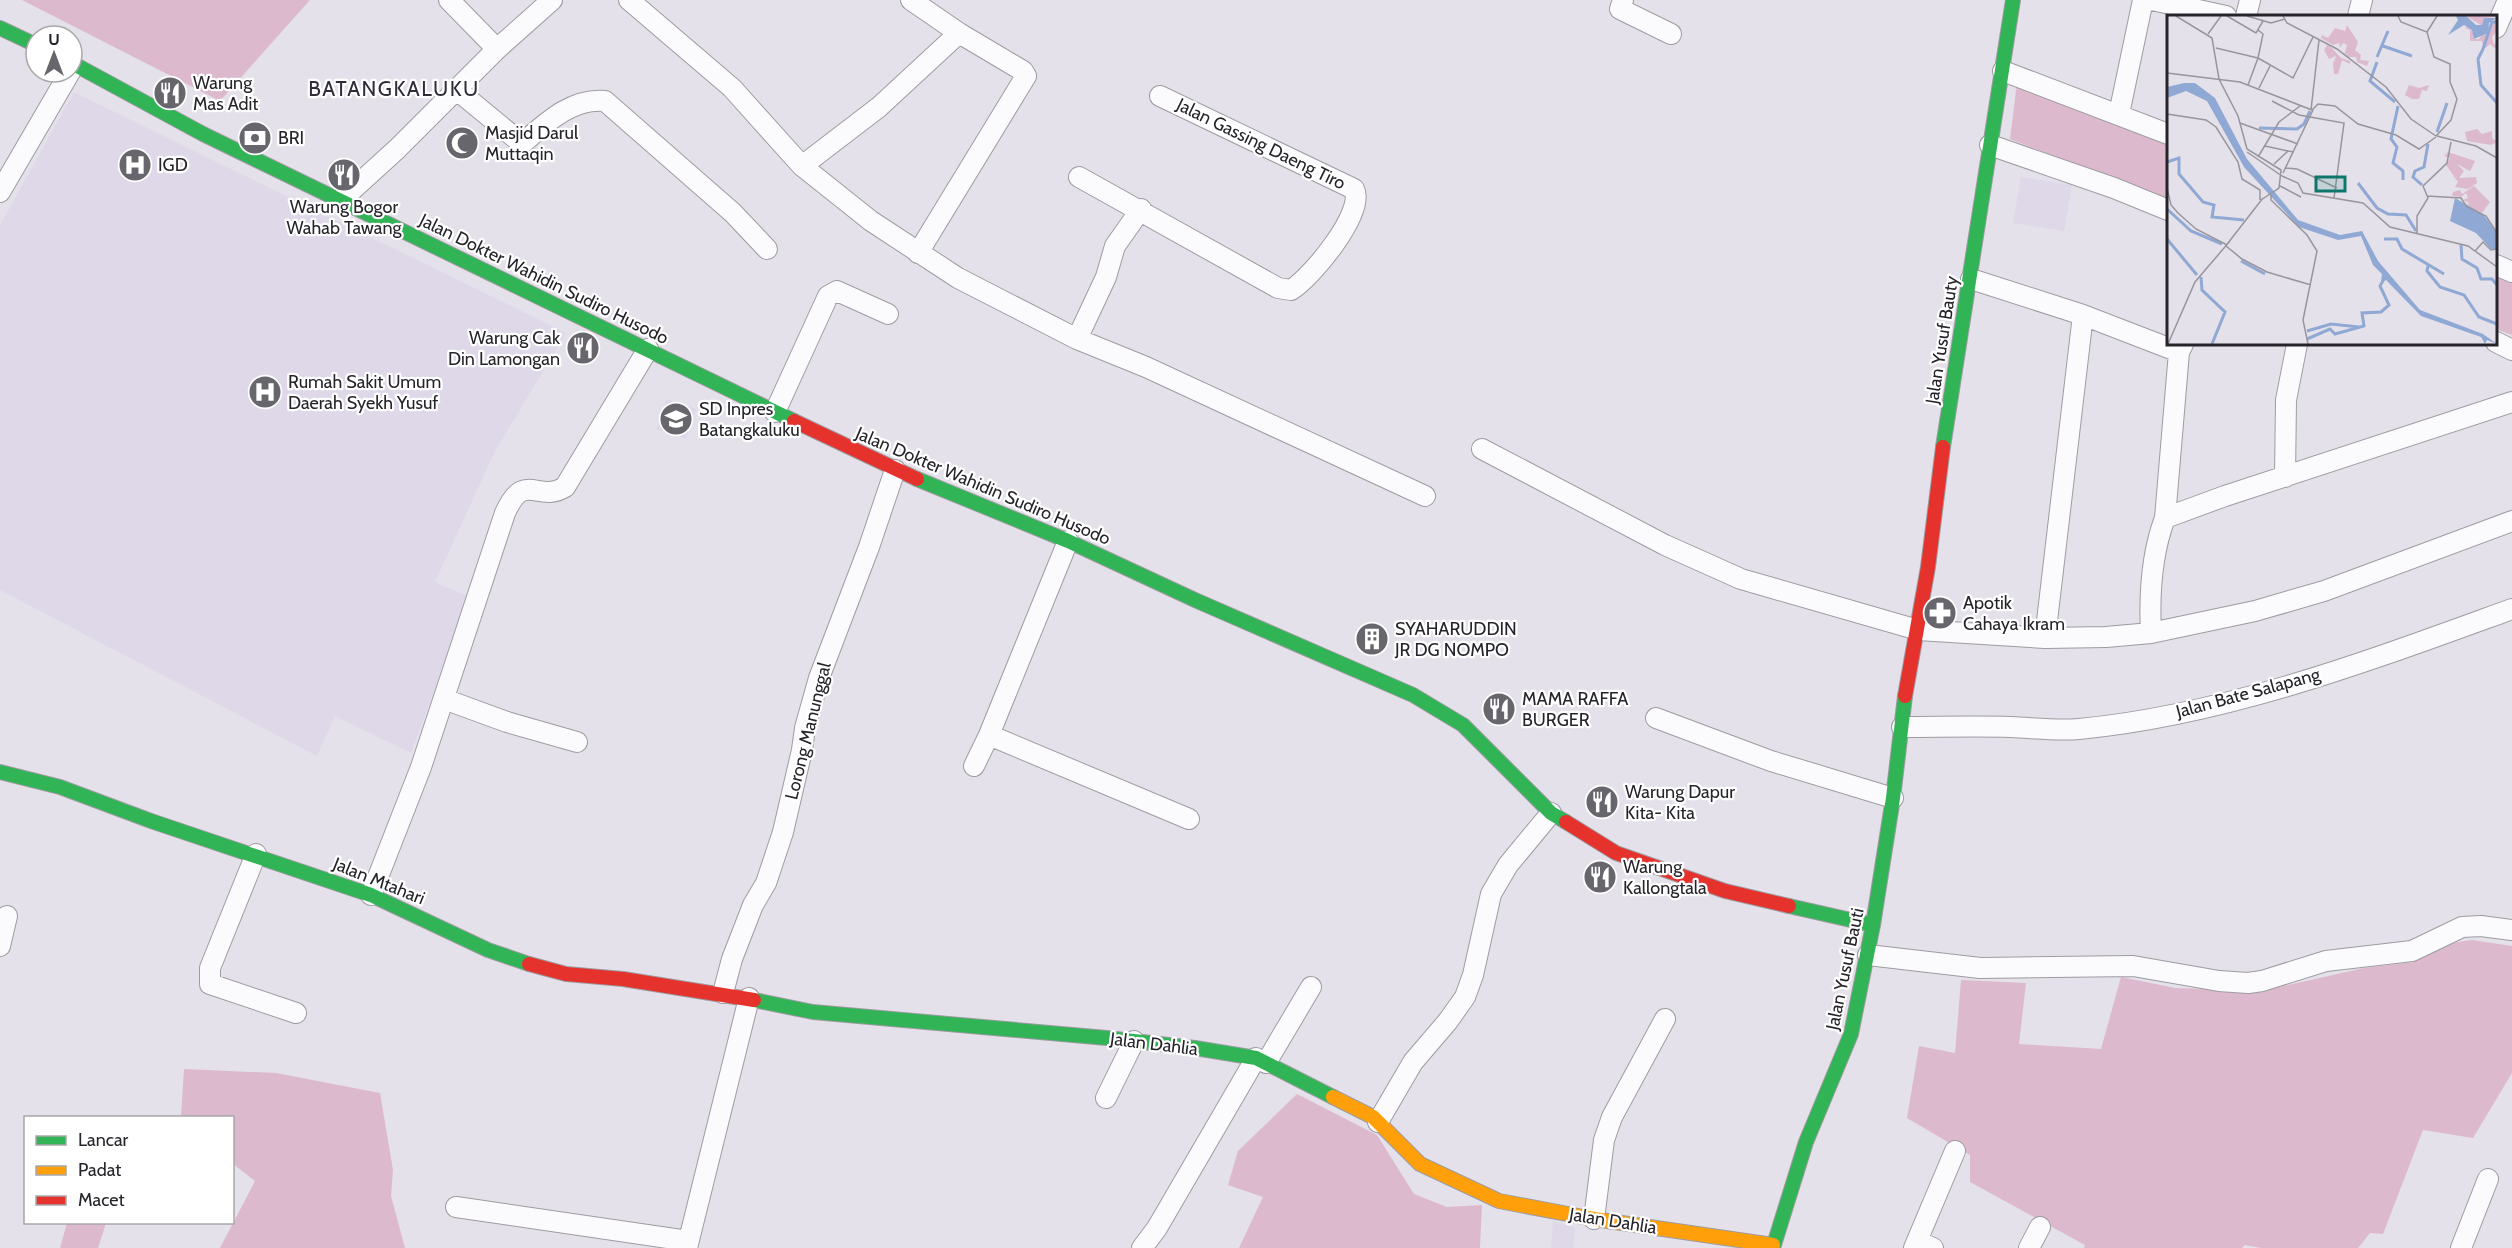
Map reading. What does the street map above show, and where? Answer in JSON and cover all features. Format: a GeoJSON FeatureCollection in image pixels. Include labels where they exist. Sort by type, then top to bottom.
{"type":"FeatureCollection","features":[{"type":"Feature","properties":{"kind":"street"},"geometry":{"type":"LineString","coordinates":[[449,0],[497,49]]}},
{"type":"Feature","properties":{"kind":"street"},"geometry":{"type":"LineString","coordinates":[[341,200],[398,149],[497,49],[552,0]]}},
{"type":"Feature","properties":{"kind":"street"},"geometry":{"type":"LineString","coordinates":[[911,0],[959,33],[1023,71],[1026,76],[918,253]]}},
{"type":"Feature","properties":{"kind":"street"},"geometry":{"type":"LineString","coordinates":[[1623,0],[1620,9],[1671,34]]}},
{"type":"Feature","properties":{"kind":"street","name":"Jalan Yusuf Bauty"},"geometry":{"type":"LineString","coordinates":[[1907,686],[1928,567],[1935,496],[1971,279],[2013,0]]}},
{"type":"Feature","properties":{"kind":"street"},"geometry":{"type":"LineString","coordinates":[[2120,114],[2143,0]]}},
{"type":"Feature","properties":{"kind":"street"},"geometry":{"type":"LineString","coordinates":[[2152,0],[2221,15]]}},
{"type":"Feature","properties":{"kind":"street"},"geometry":{"type":"LineString","coordinates":[[2246,15],[2250,0]]}},
{"type":"Feature","properties":{"kind":"street"},"geometry":{"type":"LineString","coordinates":[[2358,15],[2362,0]]}},
{"type":"Feature","properties":{"kind":"street"},"geometry":{"type":"LineString","coordinates":[[2497,26],[2508,0]]}},
{"type":"Feature","properties":{"kind":"street"},"geometry":{"type":"LineString","coordinates":[[635,2],[732,88],[802,166],[849,205],[918,253],[958,278],[1077,339],[1146,368],[1425,496]]}},
{"type":"Feature","properties":{"kind":"street"},"geometry":{"type":"LineString","coordinates":[[0,27],[24,39]]}},
{"type":"Feature","properties":{"kind":"street"},"geometry":{"type":"LineString","coordinates":[[802,166],[879,106],[959,33]]}},
{"type":"Feature","properties":{"kind":"street"},"geometry":{"type":"LineString","coordinates":[[2002,71],[2167,133]]}},
{"type":"Feature","properties":{"kind":"street","name":"Jalan Dokter Wahidin Sudiro Husodo"},"geometry":{"type":"LineString","coordinates":[[84,73],[203,134],[648,348],[895,470],[1068,541],[1437,708],[1463,724],[1551,813],[1616,853],[1725,891],[1873,925]]}},
{"type":"Feature","properties":{"kind":"street"},"geometry":{"type":"LineString","coordinates":[[0,192],[62,84]]}},
{"type":"Feature","properties":{"kind":"street"},"geometry":{"type":"LineString","coordinates":[[457,90],[520,142],[524,142],[565,109],[605,101],[733,213],[767,249]]}},
{"type":"Feature","properties":{"kind":"street","name":"Jalan Gassing Daeng Tiro"},"geometry":{"type":"LineString","coordinates":[[1079,177],[1141,209],[1278,288],[1291,290],[1299,285],[1324,260],[1356,199],[1354,189],[1160,96]]}},
{"type":"Feature","properties":{"kind":"street"},"geometry":{"type":"LineString","coordinates":[[1990,145],[2114,188],[2167,209]]}},
{"type":"Feature","properties":{"kind":"street"},"geometry":{"type":"LineString","coordinates":[[1077,339],[1106,277],[1115,246],[1141,209]]}},
{"type":"Feature","properties":{"kind":"street"},"geometry":{"type":"LineString","coordinates":[[1971,279],[2167,343]]}},
{"type":"Feature","properties":{"kind":"street"},"geometry":{"type":"LineString","coordinates":[[775,412],[828,296],[832,292],[837,291],[888,314]]}},
{"type":"Feature","properties":{"kind":"street"},"geometry":{"type":"LineString","coordinates":[[2045,638],[2083,315]]}},
{"type":"Feature","properties":{"kind":"street"},"geometry":{"type":"LineString","coordinates":[[2497,342],[2512,350]]}},
{"type":"Feature","properties":{"kind":"street"},"geometry":{"type":"LineString","coordinates":[[2285,477],[2286,400],[2297,345]]}},
{"type":"Feature","properties":{"kind":"street"},"geometry":{"type":"LineString","coordinates":[[371,895],[421,767],[512,497],[519,491],[552,492],[565,487],[648,348]]}},
{"type":"Feature","properties":{"kind":"street"},"geometry":{"type":"LineString","coordinates":[[2151,633],[2150,605],[2154,556],[2165,518],[2181,348]]}},
{"type":"Feature","properties":{"kind":"street"},"geometry":{"type":"LineString","coordinates":[[2165,518],[2512,402]]}},
{"type":"Feature","properties":{"kind":"street"},"geometry":{"type":"LineString","coordinates":[[1482,449],[1665,545],[1741,579],[1918,630],[2045,638],[2106,637],[2151,633],[2255,611],[2324,591],[2512,521]]}},
{"type":"Feature","properties":{"kind":"street","name":"Lorong Manunggal"},"geometry":{"type":"LineString","coordinates":[[723,993],[745,924],[766,883],[783,832],[805,728],[819,678],[869,547],[895,470]]}},
{"type":"Feature","properties":{"kind":"street"},"geometry":{"type":"LineString","coordinates":[[974,766],[989,735],[1068,541]]}},
{"type":"Feature","properties":{"kind":"street","name":"Jalan Bate Salapang"},"geometry":{"type":"LineString","coordinates":[[1903,718],[2078,729],[2183,712],[2223,704],[2350,666],[2512,609]]}},
{"type":"Feature","properties":{"kind":"street","name":"Jalan Yusuf Bauti"},"geometry":{"type":"LineString","coordinates":[[1773,1246],[1806,1142],[1851,1034],[1873,925],[1893,798],[1907,686]]}},
{"type":"Feature","properties":{"kind":"street"},"geometry":{"type":"LineString","coordinates":[[444,699],[507,722],[577,742]]}},
{"type":"Feature","properties":{"kind":"street"},"geometry":{"type":"LineString","coordinates":[[1656,718],[1772,761],[1893,798]]}},
{"type":"Feature","properties":{"kind":"street"},"geometry":{"type":"LineString","coordinates":[[989,735],[1190,819]]}},
{"type":"Feature","properties":{"kind":"street","name":"Jalan Mtahari"},"geometry":{"type":"LineString","coordinates":[[0,772],[60,787],[150,821],[256,854],[371,895],[488,950],[543,969],[749,998]]}},
{"type":"Feature","properties":{"kind":"street"},"geometry":{"type":"LineString","coordinates":[[1378,1122],[1413,1062],[1465,997],[1473,975],[1491,894],[1503,871],[1551,813]]}},
{"type":"Feature","properties":{"kind":"street"},"geometry":{"type":"LineString","coordinates":[[256,854],[210,968],[210,984],[296,1013]]}},
{"type":"Feature","properties":{"kind":"street"},"geometry":{"type":"LineString","coordinates":[[0,946],[7,916]]}},
{"type":"Feature","properties":{"kind":"street"},"geometry":{"type":"LineString","coordinates":[[1868,956],[1980,968],[2133,966],[2219,981],[2247,983],[2262,981],[2326,961],[2412,951],[2462,927],[2481,926],[2512,930]]}},
{"type":"Feature","properties":{"kind":"street"},"geometry":{"type":"LineString","coordinates":[[1142,1248],[1311,987]]}},
{"type":"Feature","properties":{"kind":"street"},"geometry":{"type":"LineString","coordinates":[[456,1207],[687,1244],[749,998]]}},
{"type":"Feature","properties":{"kind":"street","name":"Jalan Dahlia"},"geometry":{"type":"LineString","coordinates":[[749,998],[813,1012],[860,1018],[1134,1041],[1261,1061],[1373,1117],[1420,1164],[1499,1201],[1594,1219],[1773,1246]]}},
{"type":"Feature","properties":{"kind":"street"},"geometry":{"type":"LineString","coordinates":[[1594,1219],[1604,1140],[1612,1117],[1665,1019]]}},
{"type":"Feature","properties":{"kind":"street"},"geometry":{"type":"LineString","coordinates":[[1106,1098],[1134,1041]]}},
{"type":"Feature","properties":{"kind":"street"},"geometry":{"type":"LineString","coordinates":[[1921,1246],[1955,1151]]}},
{"type":"Feature","properties":{"kind":"street"},"geometry":{"type":"LineString","coordinates":[[2461,1248],[2488,1179]]}},
{"type":"Feature","properties":{"kind":"street"},"geometry":{"type":"LineString","coordinates":[[2029,1248],[2040,1227]]}},
{"type":"Feature","properties":{"kind":"shaded area"},"geometry":{"type":"Polygon","coordinates":[[[22,0],[310,0],[220,101],[84,32],[84,24],[69,24],[22,0]]]}},
{"type":"Feature","properties":{"kind":"shaded area"},"geometry":{"type":"Polygon","coordinates":[[[2017,83],[2167,144],[2167,201],[2010,139],[2017,83]]]}},
{"type":"Feature","properties":{"kind":"shaded area","name":"Rumah Sakit Umum Daerah Syekh Yusuf"},"geometry":{"type":"Polygon","coordinates":[[[74,92],[566,333],[495,451],[435,582],[469,597],[411,753],[335,716],[317,756],[0,590],[0,225],[74,92]]]}},
{"type":"Feature","properties":{"kind":"shaded area"},"geometry":{"type":"Polygon","coordinates":[[[2021,177],[2072,185],[2064,231],[2013,223],[2021,177]]]}},
{"type":"Feature","properties":{"kind":"shaded area"},"geometry":{"type":"Polygon","coordinates":[[[2497,275],[2512,282],[2512,335],[2497,329],[2497,275]]]}},
{"type":"Feature","properties":{"kind":"shaded area","name":"SD Inpres Batangkaluku"},"geometry":{"type":"Polygon","coordinates":[[[666,399],[696,409],[686,439],[656,429],[666,399]]]}},
{"type":"Feature","properties":{"kind":"shaded area"},"geometry":{"type":"Polygon","coordinates":[[[2472,940],[2512,946],[2512,1073],[2473,1138],[2423,1130],[2383,1234],[2370,1233],[2358,1248],[2261,1248],[2245,1245],[2242,1248],[2084,1248],[2085,1245],[1970,1182],[1970,1155],[1907,1118],[1919,1046],[1955,1053],[1961,980],[2026,983],[2019,1044],[2101,1049],[2121,977],[2175,988],[2261,991],[2364,968],[2414,962],[2444,944],[2472,940]]]}},
{"type":"Feature","properties":{"kind":"shaded area"},"geometry":{"type":"Polygon","coordinates":[[[184,1069],[276,1073],[380,1093],[393,1170],[391,1196],[405,1248],[220,1248],[255,1181],[234,1165],[234,1116],[181,1116],[184,1069]]]}},
{"type":"Feature","properties":{"kind":"shaded area"},"geometry":{"type":"Polygon","coordinates":[[[1297,1094],[1377,1135],[1414,1194],[1447,1207],[1482,1205],[1480,1248],[1239,1248],[1263,1197],[1228,1185],[1238,1151],[1297,1094]]]}},
{"type":"Feature","properties":{"kind":"shaded area"},"geometry":{"type":"Polygon","coordinates":[[[1553,1221],[1575,1228],[1573,1248],[1551,1248],[1553,1221]]]}},
{"type":"Feature","properties":{"kind":"shaded area"},"geometry":{"type":"Polygon","coordinates":[[[67,1224],[106,1224],[98,1248],[60,1248],[67,1224]]]}},
{"type":"Feature","properties":{"kind":"traffic: fast"},"geometry":{"type":"LineString","coordinates":[[1943,447],[2013,0]]}},
{"type":"Feature","properties":{"kind":"traffic: fast"},"geometry":{"type":"LineString","coordinates":[[0,28],[24,39]]}},
{"type":"Feature","properties":{"kind":"traffic: fast"},"geometry":{"type":"LineString","coordinates":[[84,70],[203,134],[794,421]]}},
{"type":"Feature","properties":{"kind":"traffic: fast"},"geometry":{"type":"LineString","coordinates":[[917,479],[1068,541],[1195,600],[1413,695],[1463,725],[1551,813],[1566,822]]}},
{"type":"Feature","properties":{"kind":"traffic: fast"},"geometry":{"type":"LineString","coordinates":[[1773,1248],[1806,1142],[1851,1034],[1873,925],[1893,798],[1905,696]]}},
{"type":"Feature","properties":{"kind":"traffic: fast"},"geometry":{"type":"LineString","coordinates":[[0,772],[60,787],[151,821],[371,895],[488,950],[529,964]]}},
{"type":"Feature","properties":{"kind":"traffic: fast"},"geometry":{"type":"LineString","coordinates":[[1789,906],[1873,925]]}},
{"type":"Feature","properties":{"kind":"traffic: fast"},"geometry":{"type":"LineString","coordinates":[[754,1000],[813,1012],[1107,1038],[1256,1058],[1333,1097]]}},
{"type":"Feature","properties":{"kind":"traffic: slow"},"geometry":{"type":"LineString","coordinates":[[1333,1097],[1373,1117],[1420,1164],[1499,1201],[1594,1219],[1773,1245]]}},
{"type":"Feature","properties":{"kind":"traffic: jam"},"geometry":{"type":"LineString","coordinates":[[794,421],[917,479]]}},
{"type":"Feature","properties":{"kind":"traffic: jam"},"geometry":{"type":"LineString","coordinates":[[1905,696],[1928,567],[1943,447]]}},
{"type":"Feature","properties":{"kind":"traffic: jam"},"geometry":{"type":"LineString","coordinates":[[1566,822],[1616,853],[1725,891],[1789,906]]}},
{"type":"Feature","properties":{"kind":"traffic: jam"},"geometry":{"type":"LineString","coordinates":[[529,964],[566,974],[623,979],[754,1000]]}},
{"type":"Feature","properties":{"kind":"place","name":"Warung Mas Adit"},"geometry":{"type":"Point","coordinates":[170,93]}},
{"type":"Feature","properties":{"kind":"place","name":"BRI"},"geometry":{"type":"Point","coordinates":[255,138]}},
{"type":"Feature","properties":{"kind":"place","name":"Masjid Darul Muttaqin"},"geometry":{"type":"Point","coordinates":[462,143]}},
{"type":"Feature","properties":{"kind":"place","name":"IGD"},"geometry":{"type":"Point","coordinates":[135,165]}},
{"type":"Feature","properties":{"kind":"place","name":"Warung Bogor Wahab Tawang"},"geometry":{"type":"Point","coordinates":[344,175]}},
{"type":"Feature","properties":{"kind":"place","name":"Warung Cak Din Lamongan"},"geometry":{"type":"Point","coordinates":[583,348]}},
{"type":"Feature","properties":{"kind":"place","name":"Rumah Sakit Umum Daerah Syekh Yusuf"},"geometry":{"type":"Point","coordinates":[265,392]}},
{"type":"Feature","properties":{"kind":"place","name":"SD Inpres Batangkaluku"},"geometry":{"type":"Point","coordinates":[676,419]}},
{"type":"Feature","properties":{"kind":"place","name":"Apotik Cahaya Ikram"},"geometry":{"type":"Point","coordinates":[1940,613]}},
{"type":"Feature","properties":{"kind":"place","name":"SYAHARUDDIN JR DG NOMPO"},"geometry":{"type":"Point","coordinates":[1372,639]}},
{"type":"Feature","properties":{"kind":"place","name":"MAMA RAFFA BURGER"},"geometry":{"type":"Point","coordinates":[1499,709]}},
{"type":"Feature","properties":{"kind":"place","name":"Warung Dapur Kita- Kita"},"geometry":{"type":"Point","coordinates":[1602,802]}},
{"type":"Feature","properties":{"kind":"place","name":"Warung Kallongtala"},"geometry":{"type":"Point","coordinates":[1600,877]}},
{"type":"Feature","properties":{"kind":"district","name":"BATANGKALUKU"},"geometry":{"type":"Point","coordinates":[394,88]}}]}
